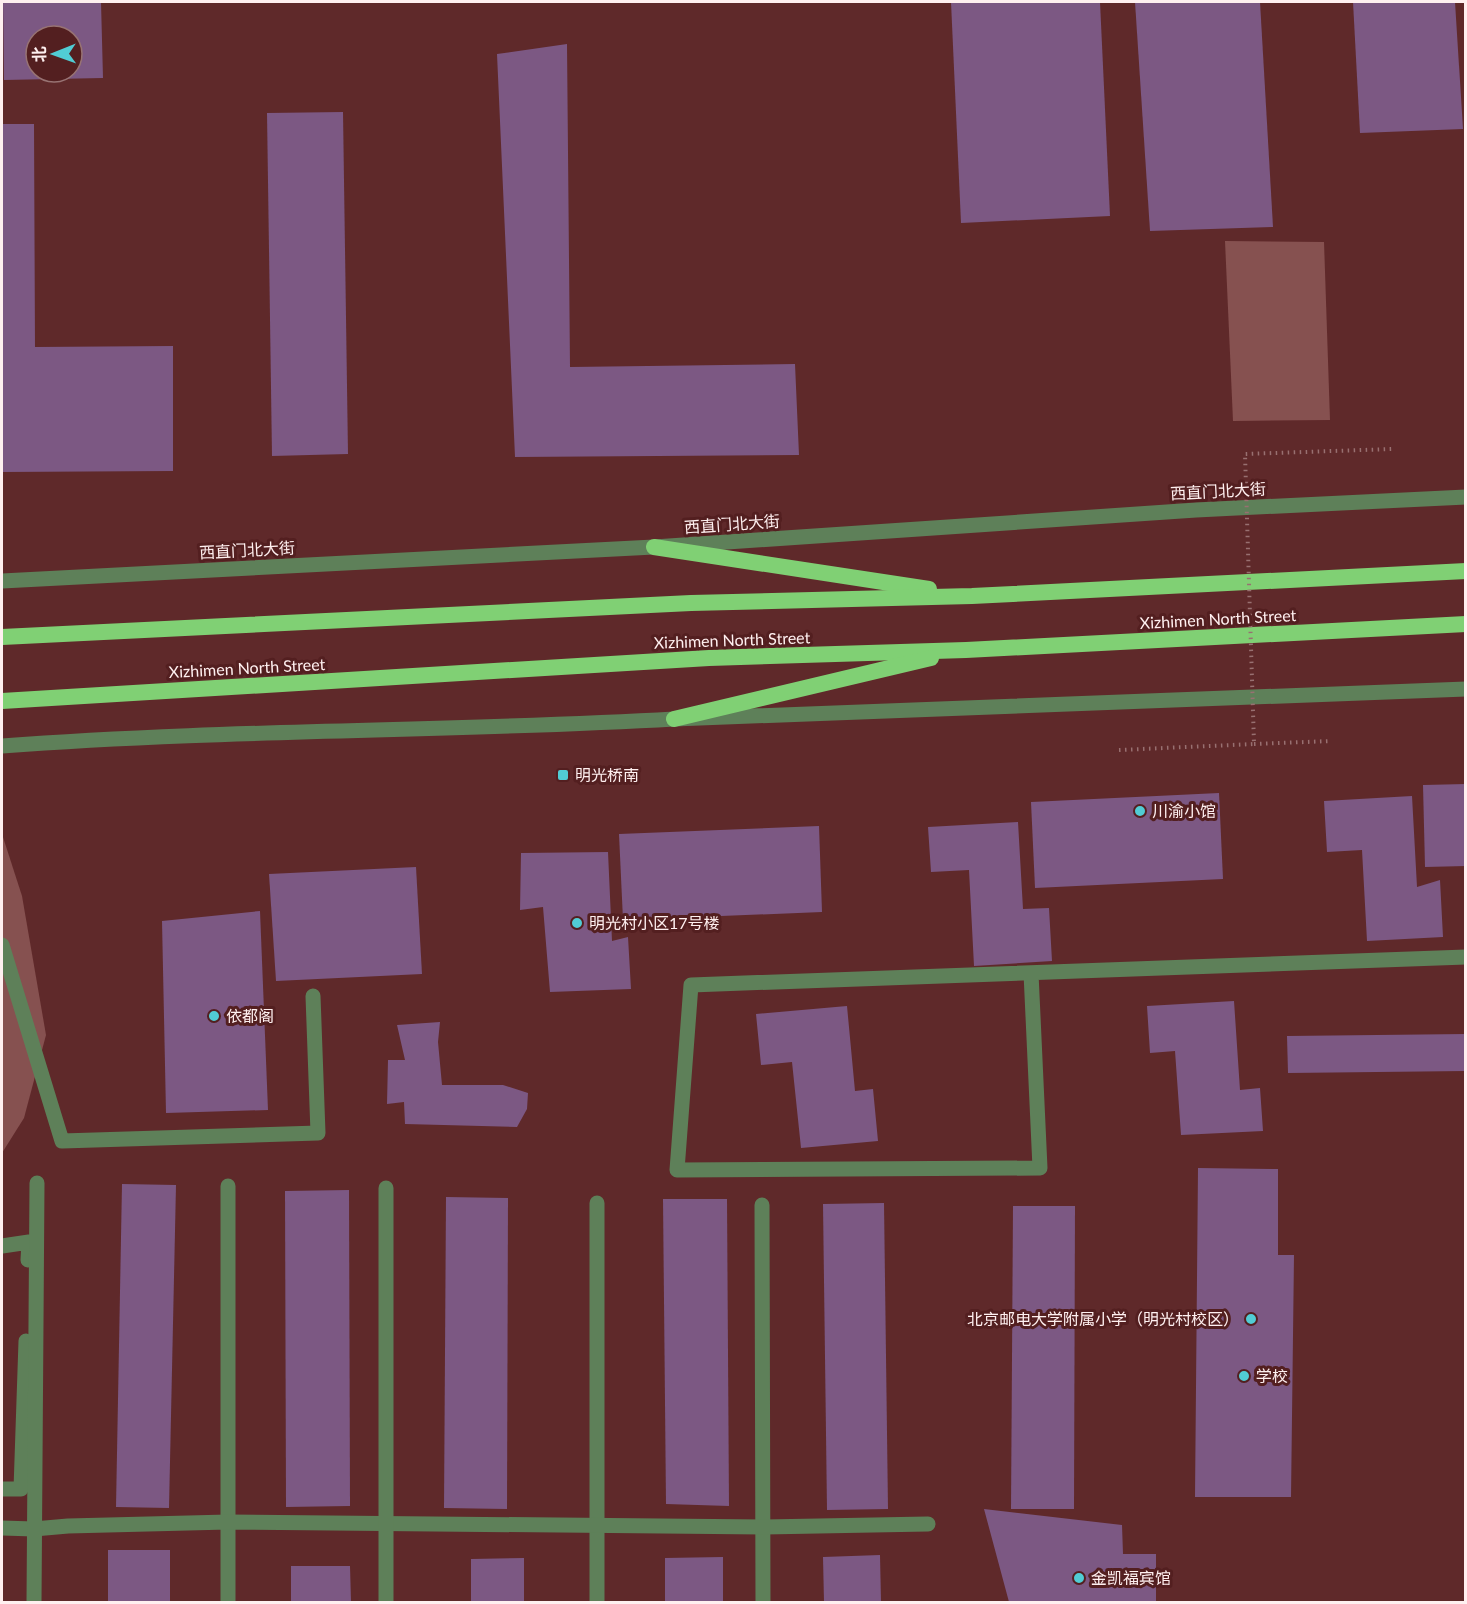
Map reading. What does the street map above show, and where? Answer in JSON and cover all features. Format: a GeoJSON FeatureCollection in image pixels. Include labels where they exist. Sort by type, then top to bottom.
{"type":"FeatureCollection","features":[{"type":"Feature","properties":{"kind":"highway"},"geometry":{"type":"LineString","coordinates":[[654,547],[972,596]]}},
{"type":"Feature","properties":{"kind":"highway"},"geometry":{"type":"LineString","coordinates":[[2,636],[691,603],[972,596],[1466,571]]}},
{"type":"Feature","properties":{"kind":"highway","name":"Xizhimen North Street"},"geometry":{"type":"LineString","coordinates":[[2,701],[709,658],[966,650],[1466,624]]}},
{"type":"Feature","properties":{"kind":"highway"},"geometry":{"type":"LineString","coordinates":[[674,719],[966,650]]}},
{"type":"Feature","properties":{"kind":"street","name":"西直门北大街"},"geometry":{"type":"LineString","coordinates":[[2,581],[654,547],[1196,510],[1466,497]]}},
{"type":"Feature","properties":{"kind":"street"},"geometry":{"type":"LineString","coordinates":[[2,746],[102,739],[570,725],[674,719],[1466,689]]}},
{"type":"Feature","properties":{"kind":"street"},"geometry":{"type":"LineString","coordinates":[[2,945],[62,1141],[318,1133],[313,996]]}},
{"type":"Feature","properties":{"kind":"street"},"geometry":{"type":"LineString","coordinates":[[1031,973],[1041,1168],[677,1170],[691,985],[1466,957]]}},
{"type":"Feature","properties":{"kind":"street"},"geometry":{"type":"LineString","coordinates":[[34,1602],[37,1183]]}},
{"type":"Feature","properties":{"kind":"street"},"geometry":{"type":"LineString","coordinates":[[228,1186],[228,1602]]}},
{"type":"Feature","properties":{"kind":"street"},"geometry":{"type":"LineString","coordinates":[[386,1188],[386,1602]]}},
{"type":"Feature","properties":{"kind":"street"},"geometry":{"type":"LineString","coordinates":[[597,1203],[597,1602]]}},
{"type":"Feature","properties":{"kind":"street"},"geometry":{"type":"LineString","coordinates":[[762,1205],[764,1602]]}},
{"type":"Feature","properties":{"kind":"street"},"geometry":{"type":"LineString","coordinates":[[2,1246],[29,1242],[21,1489],[2,1489]]}},
{"type":"Feature","properties":{"kind":"street"},"geometry":{"type":"LineString","coordinates":[[2,1528],[34,1529],[228,1522],[764,1527],[928,1524]]}},
{"type":"Feature","properties":{"kind":"path"},"geometry":{"type":"LineString","coordinates":[[1254,744],[1245,453],[1392,449]]}},
{"type":"Feature","properties":{"kind":"path"},"geometry":{"type":"LineString","coordinates":[[1119,750],[1331,741]]}},
{"type":"Feature","properties":{"kind":"shaded area"},"geometry":{"type":"Polygon","coordinates":[[[1225,241],[1324,242],[1330,420],[1233,421],[1225,241]]]}},
{"type":"Feature","properties":{"kind":"shaded area"},"geometry":{"type":"Polygon","coordinates":[[[2,834],[22,896],[46,1035],[24,1118],[2,1153],[2,834]]]}},
{"type":"Feature","properties":{"kind":"building"},"geometry":{"type":"Polygon","coordinates":[[[3,2],[101,2],[103,78],[84,78],[84,24],[24,24],[24,80],[4,80],[3,2]]]}},
{"type":"Feature","properties":{"kind":"building"},"geometry":{"type":"Polygon","coordinates":[[[951,2],[1100,2],[1110,216],[961,223],[951,2]]]}},
{"type":"Feature","properties":{"kind":"building"},"geometry":{"type":"Polygon","coordinates":[[[1135,2],[1260,2],[1273,227],[1150,231],[1135,2]]]}},
{"type":"Feature","properties":{"kind":"building"},"geometry":{"type":"Polygon","coordinates":[[[1353,2],[1455,2],[1463,129],[1360,133],[1353,2]]]}},
{"type":"Feature","properties":{"kind":"building"},"geometry":{"type":"Polygon","coordinates":[[[567,44],[570,367],[795,364],[799,455],[515,457],[497,54],[567,44]]]}},
{"type":"Feature","properties":{"kind":"building"},"geometry":{"type":"Polygon","coordinates":[[[343,112],[348,454],[272,456],[267,113],[343,112]]]}},
{"type":"Feature","properties":{"kind":"building"},"geometry":{"type":"Polygon","coordinates":[[[2,124],[34,124],[35,347],[173,346],[173,471],[2,472],[2,124]]]}},
{"type":"Feature","properties":{"kind":"building"},"geometry":{"type":"Polygon","coordinates":[[[1466,784],[1466,866],[1425,867],[1423,785],[1466,784]]]}},
{"type":"Feature","properties":{"kind":"building"},"geometry":{"type":"Polygon","coordinates":[[[1219,793],[1223,879],[1035,888],[1031,802],[1219,793]]]}},
{"type":"Feature","properties":{"kind":"building"},"geometry":{"type":"Polygon","coordinates":[[[1412,796],[1417,887],[1440,880],[1443,937],[1367,941],[1362,850],[1327,852],[1324,801],[1412,796]]]}},
{"type":"Feature","properties":{"kind":"building"},"geometry":{"type":"Polygon","coordinates":[[[1018,822],[1023,909],[1049,908],[1052,961],[974,966],[969,870],[931,872],[928,827],[1018,822]]]}},
{"type":"Feature","properties":{"kind":"building"},"geometry":{"type":"Polygon","coordinates":[[[819,826],[822,912],[623,920],[619,834],[819,826]]]}},
{"type":"Feature","properties":{"kind":"building","name":"明光村小区17号楼"},"geometry":{"type":"Polygon","coordinates":[[[608,852],[612,941],[628,937],[631,989],[550,992],[543,907],[520,910],[521,853],[608,852]]]}},
{"type":"Feature","properties":{"kind":"building"},"geometry":{"type":"Polygon","coordinates":[[[416,867],[422,974],[276,981],[269,874],[416,867]]]}},
{"type":"Feature","properties":{"kind":"building","name":"依都阁"},"geometry":{"type":"Polygon","coordinates":[[[260,911],[268,1110],[166,1113],[162,921],[260,911]]]}},
{"type":"Feature","properties":{"kind":"building"},"geometry":{"type":"Polygon","coordinates":[[[1234,1001],[1240,1090],[1260,1088],[1263,1131],[1181,1135],[1175,1051],[1150,1053],[1147,1006],[1234,1001]]]}},
{"type":"Feature","properties":{"kind":"building"},"geometry":{"type":"Polygon","coordinates":[[[847,1006],[855,1091],[873,1089],[878,1141],[801,1148],[792,1062],[761,1065],[756,1014],[847,1006]]]}},
{"type":"Feature","properties":{"kind":"building"},"geometry":{"type":"Polygon","coordinates":[[[440,1022],[438,1042],[442,1085],[503,1085],[528,1093],[527,1109],[517,1127],[405,1124],[404,1102],[387,1104],[388,1060],[405,1060],[397,1025],[440,1022]]]}},
{"type":"Feature","properties":{"kind":"building"},"geometry":{"type":"Polygon","coordinates":[[[1466,1034],[1466,1071],[1288,1073],[1287,1036],[1466,1034]]]}},
{"type":"Feature","properties":{"kind":"building","name":"学校"},"geometry":{"type":"Polygon","coordinates":[[[1198,1168],[1278,1169],[1278,1255],[1294,1255],[1291,1497],[1195,1497],[1198,1168]]]}},
{"type":"Feature","properties":{"kind":"building"},"geometry":{"type":"Polygon","coordinates":[[[122,1184],[176,1185],[169,1508],[116,1507],[122,1184]]]}},
{"type":"Feature","properties":{"kind":"building"},"geometry":{"type":"Polygon","coordinates":[[[349,1190],[350,1506],[286,1507],[285,1191],[349,1190]]]}},
{"type":"Feature","properties":{"kind":"building"},"geometry":{"type":"Polygon","coordinates":[[[446,1197],[508,1198],[507,1509],[444,1508],[446,1197]]]}},
{"type":"Feature","properties":{"kind":"building"},"geometry":{"type":"Polygon","coordinates":[[[663,1199],[727,1199],[729,1506],[666,1504],[663,1199]]]}},
{"type":"Feature","properties":{"kind":"building"},"geometry":{"type":"Polygon","coordinates":[[[884,1203],[888,1509],[827,1510],[823,1204],[884,1203]]]}},
{"type":"Feature","properties":{"kind":"building"},"geometry":{"type":"Polygon","coordinates":[[[1013,1206],[1075,1206],[1074,1509],[1011,1509],[1013,1206]]]}},
{"type":"Feature","properties":{"kind":"building","name":"金凯福宾馆"},"geometry":{"type":"Polygon","coordinates":[[[984,1509],[1122,1525],[1123,1554],[1156,1554],[1156,1602],[1009,1602],[984,1509]]]}},
{"type":"Feature","properties":{"kind":"building"},"geometry":{"type":"Polygon","coordinates":[[[108,1550],[170,1550],[170,1602],[108,1602],[108,1550]]]}},
{"type":"Feature","properties":{"kind":"building"},"geometry":{"type":"Polygon","coordinates":[[[880,1555],[881,1602],[824,1602],[823,1557],[880,1555]]]}},
{"type":"Feature","properties":{"kind":"building"},"geometry":{"type":"Polygon","coordinates":[[[723,1557],[723,1602],[665,1602],[665,1558],[723,1557]]]}},
{"type":"Feature","properties":{"kind":"building"},"geometry":{"type":"Polygon","coordinates":[[[524,1558],[524,1602],[471,1602],[471,1559],[524,1558]]]}},
{"type":"Feature","properties":{"kind":"building"},"geometry":{"type":"Polygon","coordinates":[[[291,1566],[350,1566],[351,1602],[291,1602],[291,1566]]]}},
{"type":"Feature","properties":{"kind":"place","name":"明光桥南"},"geometry":{"type":"Point","coordinates":[563,775]}},
{"type":"Feature","properties":{"kind":"place","name":"川渝小馆"},"geometry":{"type":"Point","coordinates":[1140,811]}},
{"type":"Feature","properties":{"kind":"place","name":"明光村小区17号楼"},"geometry":{"type":"Point","coordinates":[577,923]}},
{"type":"Feature","properties":{"kind":"place","name":"依都阁"},"geometry":{"type":"Point","coordinates":[214,1016]}},
{"type":"Feature","properties":{"kind":"place","name":"北京邮电大学附属小学（明光村校区）"},"geometry":{"type":"Point","coordinates":[1251,1319]}},
{"type":"Feature","properties":{"kind":"place","name":"学校"},"geometry":{"type":"Point","coordinates":[1244,1376]}},
{"type":"Feature","properties":{"kind":"place","name":"金凯福宾馆"},"geometry":{"type":"Point","coordinates":[1079,1578]}}]}
